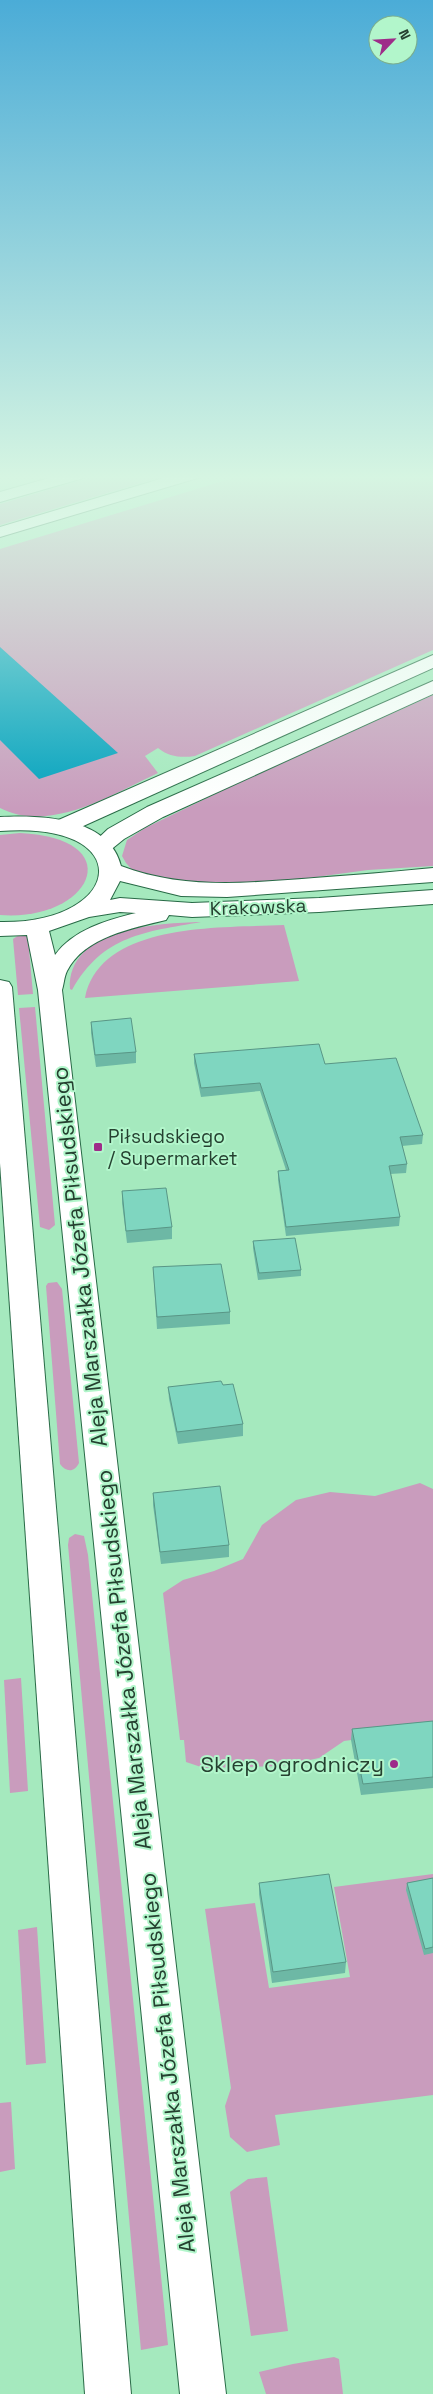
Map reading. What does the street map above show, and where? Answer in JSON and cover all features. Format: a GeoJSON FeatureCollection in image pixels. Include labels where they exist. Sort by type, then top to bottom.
{"type":"FeatureCollection","features":[{"type":"Feature","properties":{"kind":"main road"},"geometry":{"type":"LineString","coordinates":[[62,827],[433,661]]}},
{"type":"Feature","properties":{"kind":"main road"},"geometry":{"type":"LineString","coordinates":[[100,847],[116,834],[155,812],[433,687]]}},
{"type":"Feature","properties":{"kind":"main road"},"geometry":{"type":"LineString","coordinates":[[0,824],[40,823],[62,827],[90,839],[100,847],[108,858],[111,870],[110,881],[105,892],[83,911],[38,927],[0,929]]}},
{"type":"Feature","properties":{"kind":"main road","name":"Krakowska"},"geometry":{"type":"LineString","coordinates":[[111,870],[131,880],[154,886],[199,891],[433,876]]}},
{"type":"Feature","properties":{"kind":"main road","name":"Krakowska"},"geometry":{"type":"LineString","coordinates":[[83,911],[120,905],[192,910],[319,905],[433,897]]}},
{"type":"Feature","properties":{"kind":"main road"},"geometry":{"type":"LineString","coordinates":[[50,990],[56,970],[66,956],[83,942],[109,929],[139,919],[192,910]]}},
{"type":"Feature","properties":{"kind":"main road","name":"Aleja Marszałka Józefa Piłsudskiego"},"geometry":{"type":"LineString","coordinates":[[38,927],[50,990],[202,2394]]}},
{"type":"Feature","properties":{"kind":"main road"},"geometry":{"type":"LineString","coordinates":[[0,987],[108,2394]]}},
{"type":"Feature","properties":{"kind":"shaded area"},"geometry":{"type":"Polygon","coordinates":[[[0,586],[433,586],[433,650],[195,756],[176,756],[158,748],[145,756],[158,773],[81,808],[60,814],[39,816],[19,815],[0,808],[0,586]]]}},
{"type":"Feature","properties":{"kind":"shaded area"},"geometry":{"type":"Polygon","coordinates":[[[433,695],[433,866],[368,870],[294,880],[201,885],[135,873],[122,856],[127,840],[145,828],[240,782],[433,695]]]}},
{"type":"Feature","properties":{"kind":"shaded area"},"geometry":{"type":"Polygon","coordinates":[[[20,833],[55,838],[77,849],[87,863],[86,878],[76,893],[58,906],[32,914],[0,915],[0,835],[20,833]]]}},
{"type":"Feature","properties":{"kind":"shaded area"},"geometry":{"type":"Polygon","coordinates":[[[201,922],[144,933],[127,939],[97,958],[84,972],[72,990],[70,989],[73,969],[83,953],[99,941],[119,933],[140,928],[162,924],[201,922]]]}},
{"type":"Feature","properties":{"kind":"shaded area"},"geometry":{"type":"Polygon","coordinates":[[[284,925],[299,981],[85,998],[95,973],[114,955],[139,942],[168,934],[199,929],[284,925]]]}},
{"type":"Feature","properties":{"kind":"shaded area"},"geometry":{"type":"Polygon","coordinates":[[[19,935],[27,936],[28,938],[33,994],[18,995],[13,939],[19,935]]]}},
{"type":"Feature","properties":{"kind":"shaded area"},"geometry":{"type":"Polygon","coordinates":[[[35,1007],[55,1225],[49,1230],[40,1227],[19,1008],[35,1007]]]}},
{"type":"Feature","properties":{"kind":"shaded area"},"geometry":{"type":"Polygon","coordinates":[[[57,1282],[62,1289],[79,1463],[72,1470],[65,1469],[60,1464],[46,1286],[48,1283],[57,1282]]]}},
{"type":"Feature","properties":{"kind":"shaded area"},"geometry":{"type":"Polygon","coordinates":[[[420,1483],[433,1489],[433,1732],[431,1729],[344,1741],[319,1758],[281,1766],[204,1768],[186,1762],[184,1740],[180,1740],[163,1593],[183,1580],[214,1571],[243,1559],[262,1525],[296,1500],[330,1492],[375,1496],[420,1483]]]}},
{"type":"Feature","properties":{"kind":"shaded area"},"geometry":{"type":"Polygon","coordinates":[[[75,1534],[84,1536],[88,1555],[168,2345],[141,2350],[68,1545],[69,1538],[75,1534]]]}},
{"type":"Feature","properties":{"kind":"shaded area"},"geometry":{"type":"Polygon","coordinates":[[[21,1678],[28,1791],[10,1793],[4,1680],[21,1678]]]}},
{"type":"Feature","properties":{"kind":"shaded area"},"geometry":{"type":"Polygon","coordinates":[[[433,1874],[433,2095],[275,2115],[280,2145],[247,2152],[230,2137],[225,2106],[231,2088],[205,1909],[255,1903],[269,1988],[350,1977],[334,1887],[433,1874]]]}},
{"type":"Feature","properties":{"kind":"shaded area"},"geometry":{"type":"Polygon","coordinates":[[[37,1927],[46,2063],[26,2065],[18,1930],[37,1927]]]}},
{"type":"Feature","properties":{"kind":"shaded area"},"geometry":{"type":"Polygon","coordinates":[[[11,2102],[15,2169],[0,2172],[0,2103],[11,2102]]]}},
{"type":"Feature","properties":{"kind":"shaded area"},"geometry":{"type":"Polygon","coordinates":[[[267,2177],[288,2331],[251,2336],[230,2192],[248,2179],[267,2177]]]}},
{"type":"Feature","properties":{"kind":"shaded area"},"geometry":{"type":"Polygon","coordinates":[[[334,2357],[339,2359],[343,2394],[266,2394],[259,2372],[334,2357]]]}},
{"type":"Feature","properties":{"kind":"water"},"geometry":{"type":"Polygon","coordinates":[[[0,647],[118,753],[39,779],[0,740],[0,647]]]}},
{"type":"Feature","properties":{"kind":"building"},"geometry":{"type":"Polygon","coordinates":[[[131,1018],[136,1052],[95,1055],[91,1022],[131,1018]]]}},
{"type":"Feature","properties":{"kind":"building"},"geometry":{"type":"Polygon","coordinates":[[[319,1044],[325,1064],[396,1058],[423,1135],[400,1137],[407,1164],[389,1166],[400,1217],[286,1227],[278,1171],[289,1170],[260,1083],[201,1088],[194,1054],[319,1044]]]}},
{"type":"Feature","properties":{"kind":"building"},"geometry":{"type":"Polygon","coordinates":[[[166,1188],[172,1227],[126,1231],[122,1191],[166,1188]]]}},
{"type":"Feature","properties":{"kind":"building"},"geometry":{"type":"Polygon","coordinates":[[[295,1238],[301,1270],[259,1273],[253,1241],[295,1238]]]}},
{"type":"Feature","properties":{"kind":"building"},"geometry":{"type":"Polygon","coordinates":[[[221,1264],[230,1312],[157,1317],[153,1267],[221,1264]]]}},
{"type":"Feature","properties":{"kind":"building"},"geometry":{"type":"Polygon","coordinates":[[[221,1381],[223,1385],[233,1384],[243,1424],[177,1432],[168,1387],[221,1381]]]}},
{"type":"Feature","properties":{"kind":"building"},"geometry":{"type":"Polygon","coordinates":[[[220,1486],[229,1545],[160,1552],[153,1493],[220,1486]]]}},
{"type":"Feature","properties":{"kind":"building","name":"Sklep ogrodniczy"},"geometry":{"type":"Polygon","coordinates":[[[433,1721],[433,1777],[363,1784],[352,1729],[433,1721]]]}},
{"type":"Feature","properties":{"kind":"building"},"geometry":{"type":"Polygon","coordinates":[[[329,1874],[346,1962],[273,1972],[259,1883],[329,1874]]]}},
{"type":"Feature","properties":{"kind":"building"},"geometry":{"type":"Polygon","coordinates":[[[433,1878],[433,1947],[425,1949],[407,1883],[433,1878]]]}},
{"type":"Feature","properties":{"kind":"place","name":"Piłsudskiego / Supermarket"},"geometry":{"type":"Point","coordinates":[98,1147]}},
{"type":"Feature","properties":{"kind":"place","name":"Sklep ogrodniczy"},"geometry":{"type":"Point","coordinates":[394,1764]}}]}
